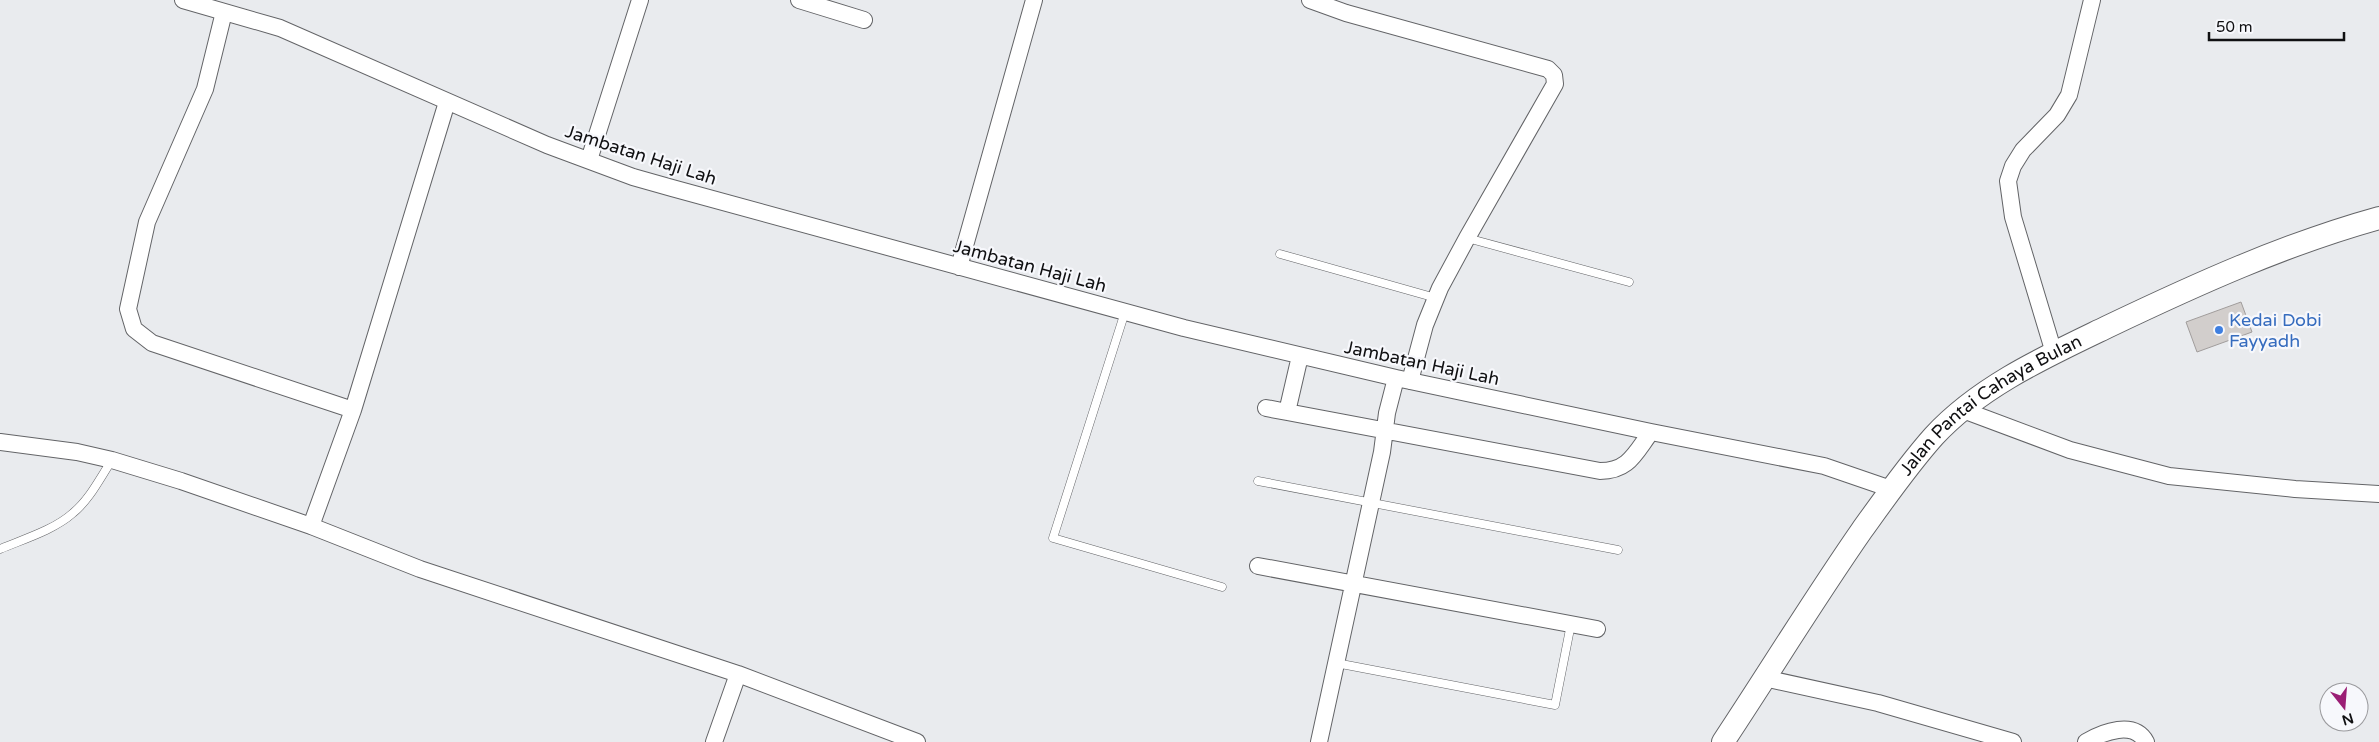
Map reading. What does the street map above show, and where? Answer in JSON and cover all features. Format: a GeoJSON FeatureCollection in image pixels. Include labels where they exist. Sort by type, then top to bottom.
{"type":"FeatureCollection","features":[{"type":"Feature","properties":{"kind":"street","name":"Jambatan Haji Lah"},"geometry":{"type":"LineString","coordinates":[[182,0],[280,28],[547,145],[672,188],[1126,312],[1300,356],[1651,432],[1824,466],[1891,489]]}},
{"type":"Feature","properties":{"kind":"street"},"geometry":{"type":"LineString","coordinates":[[589,160],[640,0]]}},
{"type":"Feature","properties":{"kind":"street"},"geometry":{"type":"LineString","coordinates":[[799,0],[864,20]]}},
{"type":"Feature","properties":{"kind":"street"},"geometry":{"type":"LineString","coordinates":[[959,267],[1034,0]]}},
{"type":"Feature","properties":{"kind":"street"},"geometry":{"type":"LineString","coordinates":[[1310,0],[1346,12],[1548,69],[1554,75],[1555,84],[1466,238],[1436,298],[1403,379],[1384,432],[1372,502],[1319,742]]}},
{"type":"Feature","properties":{"kind":"street"},"geometry":{"type":"LineString","coordinates":[[2054,353],[2012,218],[2008,181],[2013,166],[2022,150],[2064,107],[2069,96],[2092,0]]}},
{"type":"Feature","properties":{"kind":"street"},"geometry":{"type":"LineString","coordinates":[[224,12],[204,90],[147,222],[128,309],[134,329],[152,343],[353,410]]}},
{"type":"Feature","properties":{"kind":"street"},"geometry":{"type":"LineString","coordinates":[[311,526],[353,410],[446,102]]}},
{"type":"Feature","properties":{"kind":"street","name":"Jalan Pantai Cahaya Bulan"},"geometry":{"type":"LineString","coordinates":[[1723,742],[1837,566],[1891,489],[1935,435],[1963,410],[2004,382],[2054,353],[2152,306],[2267,256],[2343,228],[2379,218]]}},
{"type":"Feature","properties":{"kind":"street"},"geometry":{"type":"LineString","coordinates":[[1287,412],[1300,356]]}},
{"type":"Feature","properties":{"kind":"street"},"geometry":{"type":"LineString","coordinates":[[1266,408],[1384,432],[1600,471],[1613,471],[1625,466],[1651,432]]}},
{"type":"Feature","properties":{"kind":"street"},"geometry":{"type":"LineString","coordinates":[[1963,410],[2070,450],[2169,476],[2295,489],[2379,494]]}},
{"type":"Feature","properties":{"kind":"street"},"geometry":{"type":"LineString","coordinates":[[0,442],[76,452],[112,460],[311,526],[420,569],[738,674],[916,742]]}},
{"type":"Feature","properties":{"kind":"street"},"geometry":{"type":"LineString","coordinates":[[1258,566],[1597,629]]}},
{"type":"Feature","properties":{"kind":"street"},"geometry":{"type":"LineString","coordinates":[[714,742],[738,674]]}},
{"type":"Feature","properties":{"kind":"street"},"geometry":{"type":"LineString","coordinates":[[1764,678],[1878,703],[2013,742]]}},
{"type":"Feature","properties":{"kind":"street"},"geometry":{"type":"LineString","coordinates":[[2086,742],[2107,732],[2128,730],[2138,732],[2146,742]]}},
{"type":"Feature","properties":{"kind":"lane"},"geometry":{"type":"LineString","coordinates":[[1466,238],[1629,282]]}},
{"type":"Feature","properties":{"kind":"lane"},"geometry":{"type":"LineString","coordinates":[[1280,254],[1436,298]]}},
{"type":"Feature","properties":{"kind":"lane"},"geometry":{"type":"LineString","coordinates":[[1126,312],[1053,538],[1222,587]]}},
{"type":"Feature","properties":{"kind":"lane"},"geometry":{"type":"LineString","coordinates":[[0,549],[51,527],[73,514],[88,498],[112,460]]}},
{"type":"Feature","properties":{"kind":"lane"},"geometry":{"type":"LineString","coordinates":[[1258,481],[1618,550]]}},
{"type":"Feature","properties":{"kind":"lane"},"geometry":{"type":"LineString","coordinates":[[1336,663],[1555,706],[1571,624]]}},
{"type":"Feature","properties":{"kind":"building"},"geometry":{"type":"Polygon","coordinates":[[[2241,302],[2252,332],[2197,352],[2186,322],[2241,302]]]}},
{"type":"Feature","properties":{"kind":"place","name":"Kedai Dobi Fayyadh"},"geometry":{"type":"Point","coordinates":[2219,330]}}]}
